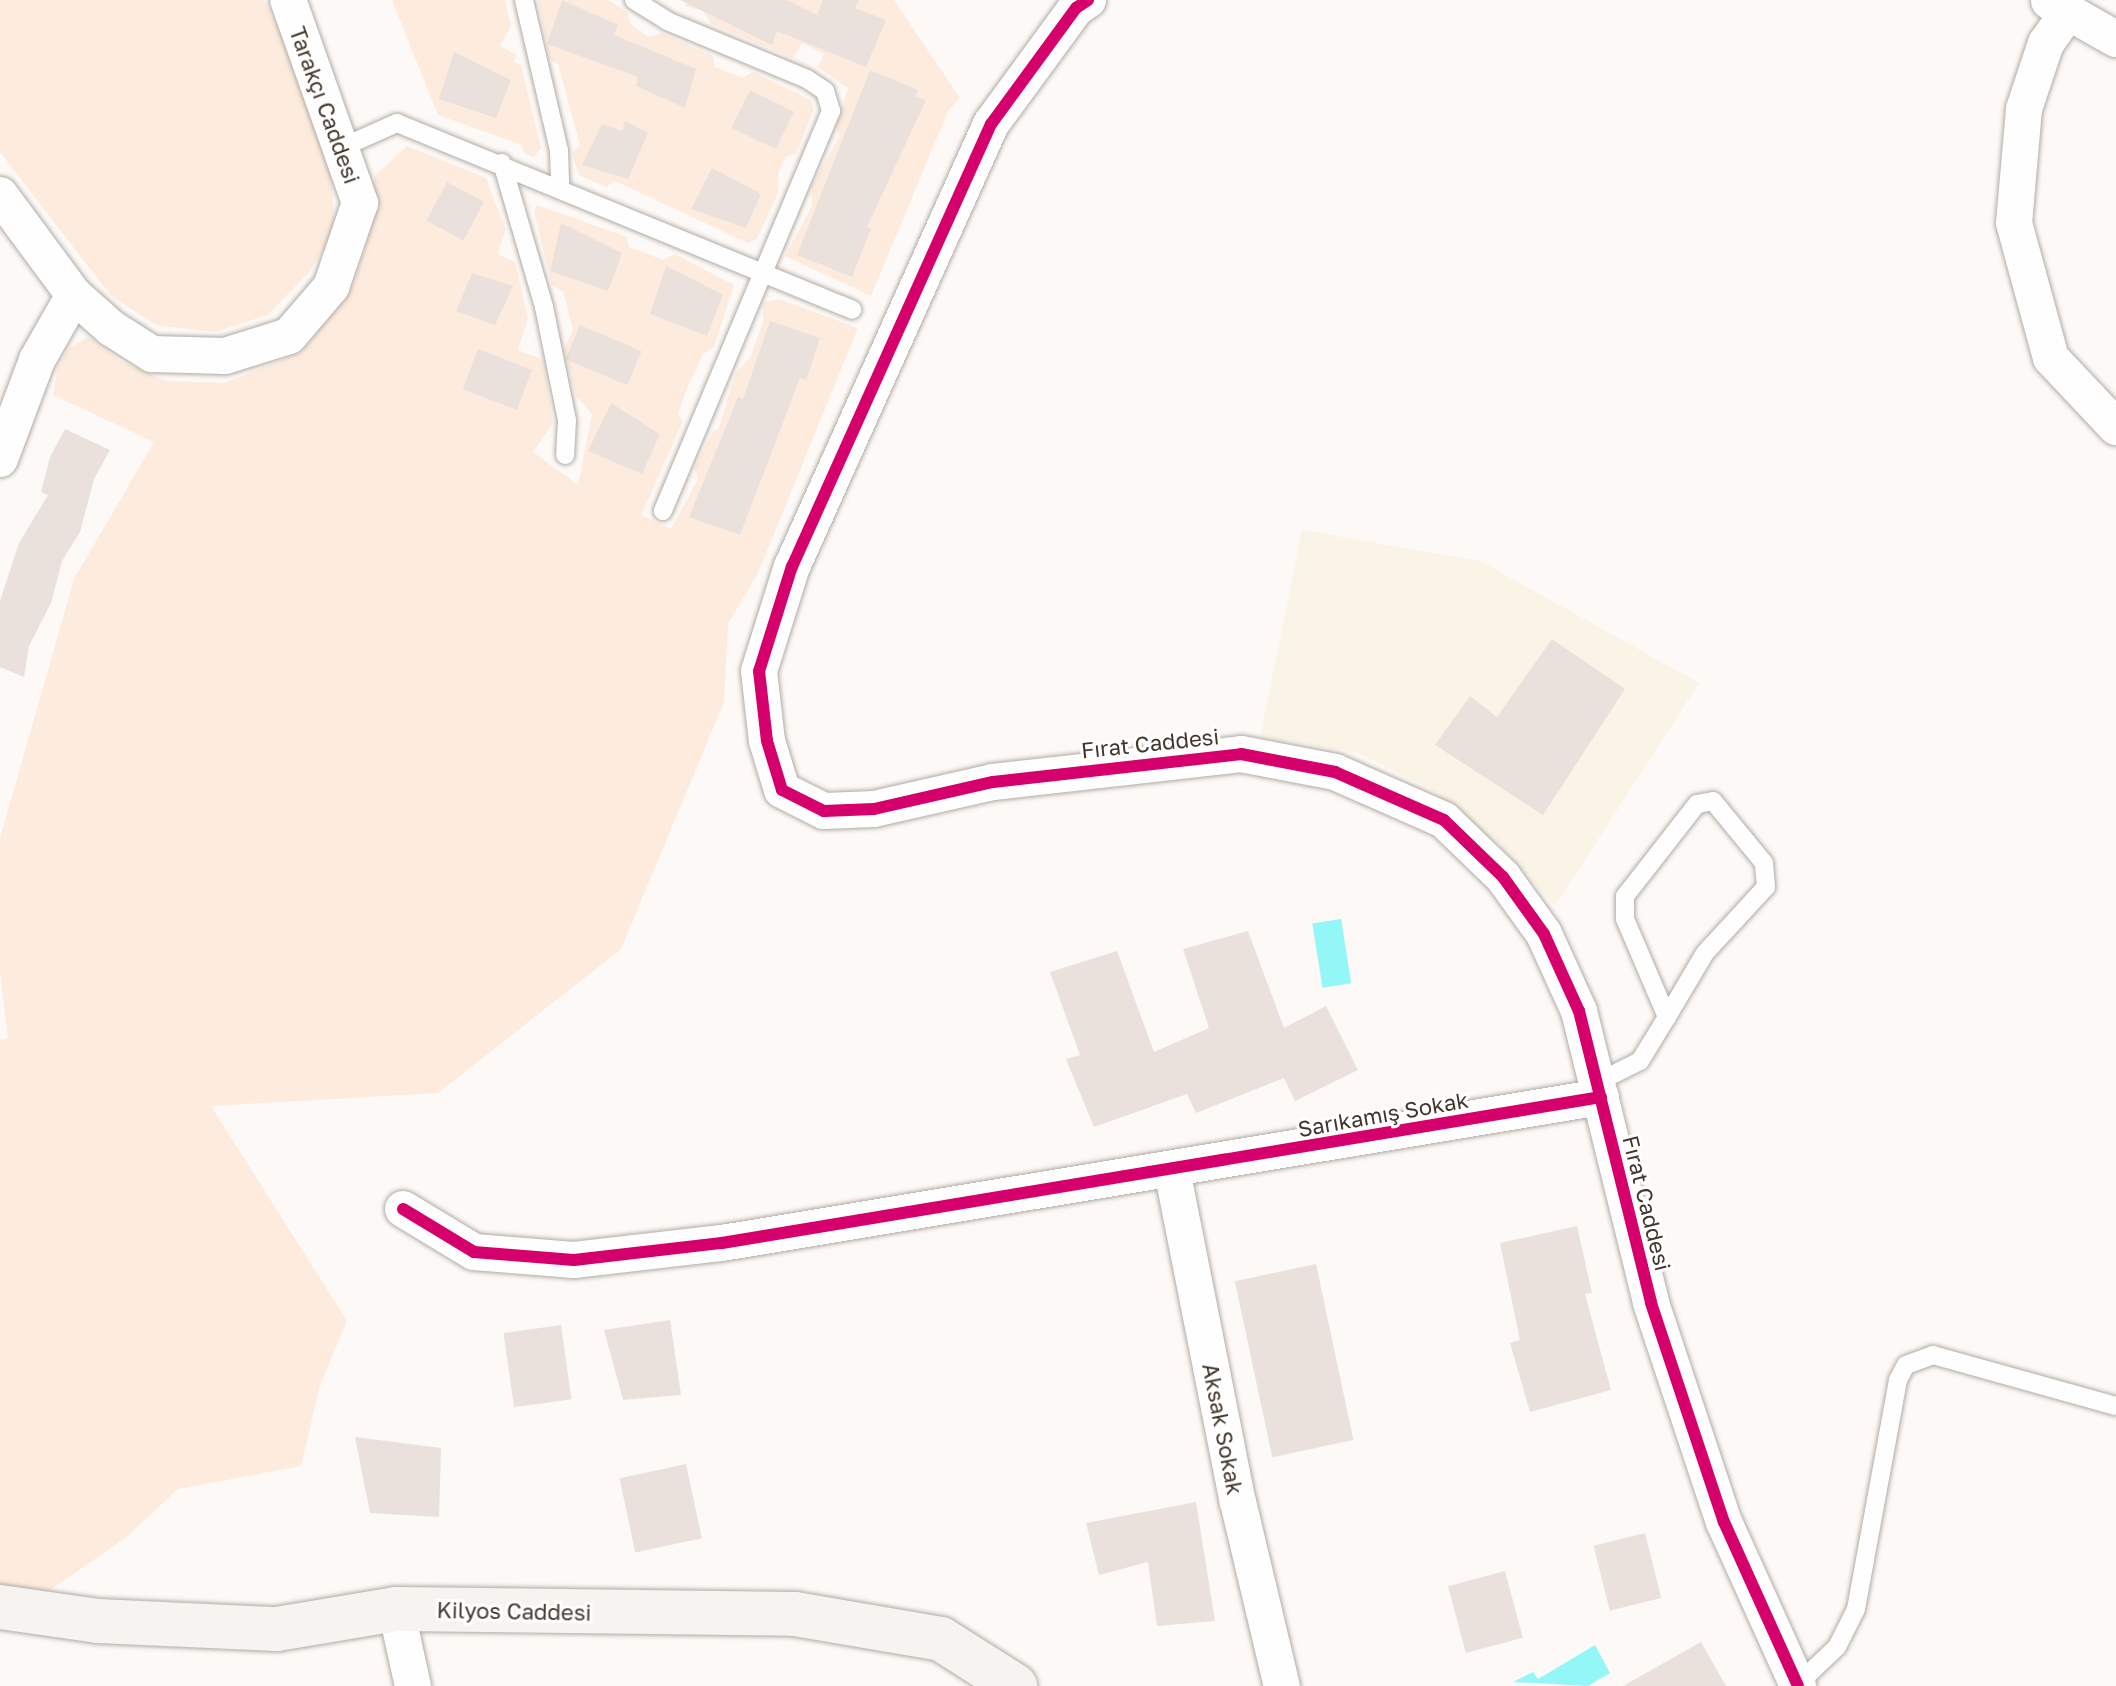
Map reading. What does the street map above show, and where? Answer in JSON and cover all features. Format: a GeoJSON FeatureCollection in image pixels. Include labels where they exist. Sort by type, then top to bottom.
{"type":"FeatureCollection","features":[{"type":"Feature","properties":{"kind":"street","name":"Tarakçı Caddesi"},"geometry":{"type":"LineString","coordinates":[[0,195],[74,295],[111,328],[152,354],[225,356],[289,336],[331,287],[360,203],[343,147],[288,0]]}},
{"type":"Feature","properties":{"kind":"street","name":"Fırat Caddesi"},"geometry":{"type":"LineString","coordinates":[[1088,0],[1076,8],[991,124],[792,566],[759,671],[767,741],[782,790],[824,811],[874,809],[993,782],[1241,754],[1335,772],[1444,820],[1503,877],[1544,934],[1579,1011],[1651,1303],[1724,1522],[1798,1685]]}},
{"type":"Feature","properties":{"kind":"street"},"geometry":{"type":"LineString","coordinates":[[2116,39],[2058,6],[2024,109],[2014,223],[2051,358],[2116,427]]}},
{"type":"Feature","properties":{"kind":"street"},"geometry":{"type":"LineString","coordinates":[[0,459],[37,360],[74,295]]}},
{"type":"Feature","properties":{"kind":"street","name":"Sarıkamış Sokak"},"geometry":{"type":"LineString","coordinates":[[403,1209],[474,1252],[574,1260],[722,1243],[1172,1170],[1600,1089]]}},
{"type":"Feature","properties":{"kind":"street","name":"Aksak Sokak"},"geometry":{"type":"LineString","coordinates":[[1172,1170],[1238,1502],[1282,1686]]}},
{"type":"Feature","properties":{"kind":"street","name":"Kilyos Caddesi"},"geometry":{"type":"LineString","coordinates":[[0,1607],[98,1621],[277,1629],[396,1609],[795,1614],[941,1639],[1015,1686]]}},
{"type":"Feature","properties":{"kind":"street"},"geometry":{"type":"LineString","coordinates":[[396,1609],[413,1686]]}},
{"type":"Feature","properties":{"kind":"lane"},"geometry":{"type":"LineString","coordinates":[[524,0],[559,151],[560,187]]}},
{"type":"Feature","properties":{"kind":"lane"},"geometry":{"type":"LineString","coordinates":[[634,0],[667,21],[825,91],[831,111],[663,511]]}},
{"type":"Feature","properties":{"kind":"lane"},"geometry":{"type":"LineString","coordinates":[[343,147],[397,123],[763,270],[852,310]]}},
{"type":"Feature","properties":{"kind":"lane"},"geometry":{"type":"LineString","coordinates":[[502,163],[544,307],[567,420],[565,455]]}},
{"type":"Feature","properties":{"kind":"lane"},"geometry":{"type":"LineString","coordinates":[[1600,1089],[1640,1061],[1667,1017],[1705,953],[1766,887],[1764,863],[1713,801],[1697,804],[1625,896],[1625,919],[1667,1017]]}},
{"type":"Feature","properties":{"kind":"lane"},"geometry":{"type":"LineString","coordinates":[[1798,1685],[1837,1647],[1856,1609],[1898,1380],[1906,1365],[1933,1355],[2116,1406]]}},
{"type":"Feature","properties":{"kind":"shaded area"},"geometry":{"type":"Polygon","coordinates":[[[0,0],[264,0],[302,78],[330,160],[335,229],[310,271],[268,315],[215,332],[156,325],[111,296],[0,152],[0,0]]]}},
{"type":"Feature","properties":{"kind":"shaded area"},"geometry":{"type":"Polygon","coordinates":[[[392,0],[505,0],[511,26],[500,46],[517,55],[514,62],[521,65],[541,148],[534,157],[524,153],[522,145],[438,115],[392,0]]]}},
{"type":"Feature","properties":{"kind":"shaded area"},"geometry":{"type":"Polygon","coordinates":[[[538,0],[608,0],[627,12],[630,24],[648,37],[662,33],[713,56],[715,67],[743,78],[753,72],[811,100],[814,109],[796,154],[786,157],[779,171],[778,193],[757,239],[748,243],[615,181],[606,187],[579,175],[572,154],[580,145],[558,64],[550,60],[538,0]]]}},
{"type":"Feature","properties":{"kind":"shaded area"},"geometry":{"type":"Polygon","coordinates":[[[691,0],[894,0],[960,98],[948,111],[871,296],[785,256],[812,206],[812,184],[840,136],[836,127],[848,88],[818,67],[824,54],[802,43],[793,58],[711,24],[703,11],[684,6],[691,0]]]}},
{"type":"Feature","properties":{"kind":"shaded area"},"geometry":{"type":"Polygon","coordinates":[[[407,146],[486,178],[506,230],[497,254],[515,262],[528,318],[518,350],[544,360],[553,423],[533,452],[578,485],[592,414],[576,396],[564,349],[573,330],[563,291],[552,286],[534,211],[537,205],[627,237],[629,247],[663,260],[675,254],[734,285],[714,347],[703,354],[688,386],[678,414],[683,421],[641,515],[671,529],[698,479],[694,468],[713,431],[719,428],[735,374],[751,356],[763,322],[763,303],[779,299],[858,328],[758,573],[728,624],[724,702],[621,949],[438,1093],[211,1106],[347,1321],[320,1385],[301,1466],[178,1489],[124,1539],[46,1593],[0,1584],[0,1040],[8,1038],[0,972],[0,838],[74,579],[154,442],[53,395],[58,367],[69,348],[88,337],[122,362],[166,381],[224,383],[302,352],[351,290],[368,242],[374,177],[407,146]]]}},
{"type":"Feature","properties":{"kind":"shaded area"},"geometry":{"type":"Polygon","coordinates":[[[1302,530],[1480,561],[1699,683],[1555,906],[1501,846],[1431,789],[1358,753],[1260,737],[1302,530]]]}},
{"type":"Feature","properties":{"kind":"water"},"geometry":{"type":"Polygon","coordinates":[[[1341,919],[1351,983],[1323,988],[1312,924],[1341,919]]]}},
{"type":"Feature","properties":{"kind":"water"},"geometry":{"type":"Polygon","coordinates":[[[1595,1645],[1610,1673],[1588,1686],[1513,1682],[1533,1672],[1538,1679],[1595,1645]]]}},
{"type":"Feature","properties":{"kind":"building"},"geometry":{"type":"Polygon","coordinates":[[[562,0],[618,25],[614,35],[696,69],[685,108],[636,86],[638,77],[547,44],[562,0]]]}},
{"type":"Feature","properties":{"kind":"building"},"geometry":{"type":"Polygon","coordinates":[[[680,0],[787,0],[817,15],[823,0],[859,0],[855,8],[886,20],[866,67],[777,31],[772,45],[680,0]]]}},
{"type":"Feature","properties":{"kind":"building"},"geometry":{"type":"Polygon","coordinates":[[[454,52],[511,80],[496,118],[439,99],[454,52]]]}},
{"type":"Feature","properties":{"kind":"building"},"geometry":{"type":"Polygon","coordinates":[[[870,70],[918,90],[915,96],[926,100],[867,227],[871,229],[852,277],[797,255],[870,70]]]}},
{"type":"Feature","properties":{"kind":"building"},"geometry":{"type":"Polygon","coordinates":[[[750,90],[794,111],[776,149],[732,128],[750,90]]]}},
{"type":"Feature","properties":{"kind":"building"},"geometry":{"type":"Polygon","coordinates":[[[625,121],[648,133],[628,179],[582,165],[602,124],[622,131],[625,121]]]}},
{"type":"Feature","properties":{"kind":"building"},"geometry":{"type":"Polygon","coordinates":[[[712,168],[761,194],[746,228],[691,209],[712,168]]]}},
{"type":"Feature","properties":{"kind":"building"},"geometry":{"type":"Polygon","coordinates":[[[447,182],[484,202],[463,241],[426,221],[447,182]]]}},
{"type":"Feature","properties":{"kind":"building"},"geometry":{"type":"Polygon","coordinates":[[[561,223],[622,253],[608,291],[550,271],[561,223]]]}},
{"type":"Feature","properties":{"kind":"building"},"geometry":{"type":"Polygon","coordinates":[[[666,266],[723,295],[707,336],[650,314],[666,266]]]}},
{"type":"Feature","properties":{"kind":"building"},"geometry":{"type":"Polygon","coordinates":[[[472,273],[513,286],[495,325],[456,311],[472,273]]]}},
{"type":"Feature","properties":{"kind":"building"},"geometry":{"type":"Polygon","coordinates":[[[770,321],[820,338],[806,380],[800,378],[740,535],[689,517],[738,397],[743,399],[770,321]]]}},
{"type":"Feature","properties":{"kind":"building"},"geometry":{"type":"Polygon","coordinates":[[[580,325],[642,351],[627,385],[566,359],[580,325]]]}},
{"type":"Feature","properties":{"kind":"building"},"geometry":{"type":"Polygon","coordinates":[[[478,349],[532,370],[517,410],[463,389],[478,349]]]}},
{"type":"Feature","properties":{"kind":"building"},"geometry":{"type":"Polygon","coordinates":[[[611,403],[660,434],[642,474],[588,451],[611,403]]]}},
{"type":"Feature","properties":{"kind":"building"},"geometry":{"type":"Polygon","coordinates":[[[65,429],[110,450],[94,479],[80,532],[62,561],[51,603],[29,646],[24,677],[0,667],[0,601],[19,543],[48,495],[41,492],[50,457],[65,429]]]}},
{"type":"Feature","properties":{"kind":"building"},"geometry":{"type":"Polygon","coordinates":[[[1552,639],[1625,689],[1543,815],[1435,745],[1470,696],[1497,717],[1552,639]]]}},
{"type":"Feature","properties":{"kind":"building"},"geometry":{"type":"Polygon","coordinates":[[[1248,931],[1284,1028],[1326,1006],[1358,1070],[1295,1101],[1284,1078],[1196,1113],[1187,1094],[1094,1127],[1066,1059],[1080,1055],[1050,972],[1117,951],[1154,1052],[1209,1028],[1183,949],[1248,931]]]}},
{"type":"Feature","properties":{"kind":"building"},"geometry":{"type":"Polygon","coordinates":[[[1577,1226],[1592,1293],[1585,1294],[1611,1390],[1530,1412],[1510,1343],[1520,1340],[1500,1243],[1577,1226]]]}},
{"type":"Feature","properties":{"kind":"building"},"geometry":{"type":"Polygon","coordinates":[[[1316,1264],[1353,1440],[1272,1457],[1235,1281],[1316,1264]]]}},
{"type":"Feature","properties":{"kind":"building"},"geometry":{"type":"Polygon","coordinates":[[[670,1320],[681,1395],[623,1400],[604,1330],[670,1320]]]}},
{"type":"Feature","properties":{"kind":"building"},"geometry":{"type":"Polygon","coordinates":[[[561,1325],[571,1399],[514,1407],[504,1333],[561,1325]]]}},
{"type":"Feature","properties":{"kind":"building"},"geometry":{"type":"Polygon","coordinates":[[[355,1437],[441,1448],[439,1517],[370,1513],[355,1437]]]}},
{"type":"Feature","properties":{"kind":"building"},"geometry":{"type":"Polygon","coordinates":[[[686,1464],[702,1538],[635,1552],[619,1478],[686,1464]]]}},
{"type":"Feature","properties":{"kind":"building"},"geometry":{"type":"Polygon","coordinates":[[[1196,1502],[1215,1621],[1157,1626],[1148,1562],[1099,1575],[1086,1523],[1196,1502]]]}},
{"type":"Feature","properties":{"kind":"building"},"geometry":{"type":"Polygon","coordinates":[[[1645,1533],[1661,1598],[1610,1611],[1594,1546],[1645,1533]]]}},
{"type":"Feature","properties":{"kind":"building"},"geometry":{"type":"Polygon","coordinates":[[[1505,1571],[1523,1638],[1466,1653],[1448,1586],[1505,1571]]]}},
{"type":"Feature","properties":{"kind":"building"},"geometry":{"type":"Polygon","coordinates":[[[1701,1642],[1726,1686],[1623,1686],[1701,1642]]]}},
{"type":"Feature","properties":{"kind":"cycle path"},"geometry":{"type":"LineString","coordinates":[[1088,0],[1076,8],[991,124],[792,566],[759,671],[767,741],[782,790],[824,811],[874,809],[993,782],[1241,754],[1335,772],[1444,820],[1503,877],[1544,934],[1579,1011],[1651,1303],[1724,1522],[1798,1686]]}},
{"type":"Feature","properties":{"kind":"cycle path"},"geometry":{"type":"LineString","coordinates":[[403,1209],[474,1252],[574,1260],[722,1243],[1601,1097]]}}]}
